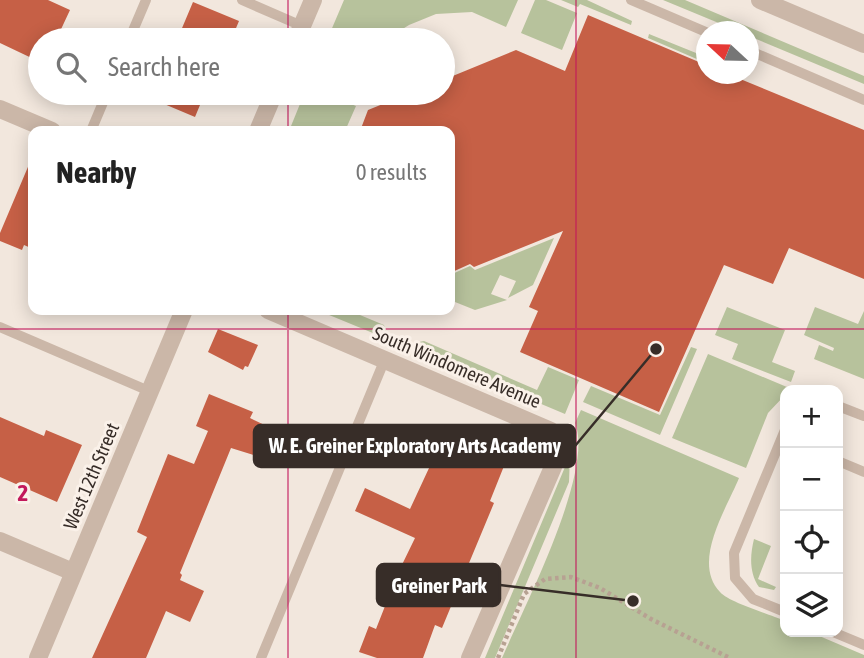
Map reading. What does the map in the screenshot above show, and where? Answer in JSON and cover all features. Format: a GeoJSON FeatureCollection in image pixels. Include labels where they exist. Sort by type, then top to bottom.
{"type":"FeatureCollection","features":[{"type":"Feature","properties":{"kind":"street"},"geometry":{"type":"LineString","coordinates":[[301,28],[313,0]]}},
{"type":"Feature","properties":{"kind":"street"},"geometry":{"type":"LineString","coordinates":[[760,0],[864,44]]}},
{"type":"Feature","properties":{"kind":"street"},"geometry":{"type":"LineString","coordinates":[[260,126],[269,105]]}},
{"type":"Feature","properties":{"kind":"street"},"geometry":{"type":"LineString","coordinates":[[0,109],[40,126]]}},
{"type":"Feature","properties":{"kind":"street","name":"West 12th Street"},"geometry":{"type":"LineString","coordinates":[[38,658],[182,315]]}},
{"type":"Feature","properties":{"kind":"street","name":"South Windomere Avenue"},"geometry":{"type":"LineString","coordinates":[[280,315],[551,431],[558,445],[553,467],[470,658]]}},
{"type":"Feature","properties":{"kind":"street"},"geometry":{"type":"LineString","coordinates":[[0,541],[73,572]]}},
{"type":"Feature","properties":{"kind":"lane"},"geometry":{"type":"LineString","coordinates":[[134,28],[146,0]]}},
{"type":"Feature","properties":{"kind":"lane"},"geometry":{"type":"LineString","coordinates":[[242,0],[290,28]]}},
{"type":"Feature","properties":{"kind":"lane"},"geometry":{"type":"LineString","coordinates":[[631,0],[696,28]]}},
{"type":"Feature","properties":{"kind":"lane"},"geometry":{"type":"LineString","coordinates":[[759,55],[864,100]]}},
{"type":"Feature","properties":{"kind":"lane"},"geometry":{"type":"LineString","coordinates":[[93,126],[102,105]]}},
{"type":"Feature","properties":{"kind":"lane"},"geometry":{"type":"LineString","coordinates":[[0,327],[149,391]]}},
{"type":"Feature","properties":{"kind":"lane"},"geometry":{"type":"LineString","coordinates":[[261,658],[385,359]]}},
{"type":"Feature","properties":{"kind":"lane"},"geometry":{"type":"LineString","coordinates":[[843,408],[864,416]]}},
{"type":"Feature","properties":{"kind":"lane"},"geometry":{"type":"LineString","coordinates":[[780,445],[734,554],[735,578],[753,599],[780,610]]}},
{"type":"Feature","properties":{"kind":"lane"},"geometry":{"type":"LineString","coordinates":[[843,463],[864,472]]}},
{"type":"Feature","properties":{"kind":"lane"},"geometry":{"type":"LineString","coordinates":[[843,636],[864,645]]}},
{"type":"Feature","properties":{"kind":"path"},"geometry":{"type":"LineString","coordinates":[[498,658],[524,594],[545,579],[558,577],[571,577],[600,588],[651,619],[730,658]]}},
{"type":"Feature","properties":{"kind":"green space"},"geometry":{"type":"Polygon","coordinates":[[[344,0],[518,0],[506,27],[472,12],[436,14],[404,28],[332,28],[344,0]]]}},
{"type":"Feature","properties":{"kind":"green space"},"geometry":{"type":"Polygon","coordinates":[[[535,0],[546,0],[577,13],[562,50],[521,33],[535,0]]]}},
{"type":"Feature","properties":{"kind":"green space"},"geometry":{"type":"Polygon","coordinates":[[[561,0],[587,0],[632,21],[631,25],[580,4],[578,7],[561,0]]]}},
{"type":"Feature","properties":{"kind":"green space"},"geometry":{"type":"Polygon","coordinates":[[[663,0],[685,0],[734,21],[714,21],[663,0]]]}},
{"type":"Feature","properties":{"kind":"green space"},"geometry":{"type":"Polygon","coordinates":[[[759,31],[864,76],[864,84],[759,40],[759,31]]]}},
{"type":"Feature","properties":{"kind":"green space"},"geometry":{"type":"Polygon","coordinates":[[[649,34],[696,53],[696,59],[648,38],[649,34]]]}},
{"type":"Feature","properties":{"kind":"green space"},"geometry":{"type":"Polygon","coordinates":[[[300,105],[356,106],[347,126],[291,126],[300,105]]]}},
{"type":"Feature","properties":{"kind":"green space"},"geometry":{"type":"Polygon","coordinates":[[[554,238],[533,285],[508,298],[516,281],[500,275],[491,294],[507,300],[475,310],[455,302],[455,273],[470,266],[475,270],[554,238]]]}},
{"type":"Feature","properties":{"kind":"green space"},"geometry":{"type":"Polygon","coordinates":[[[727,307],[785,330],[772,362],[795,371],[791,382],[732,359],[738,344],[715,335],[727,307]]]}},
{"type":"Feature","properties":{"kind":"green space"},"geometry":{"type":"Polygon","coordinates":[[[815,307],[858,324],[864,311],[864,379],[814,359],[819,345],[833,351],[834,348],[804,335],[815,307]]]}},
{"type":"Feature","properties":{"kind":"green space"},"geometry":{"type":"Polygon","coordinates":[[[329,315],[360,315],[384,325],[387,336],[385,338],[329,315]]]}},
{"type":"Feature","properties":{"kind":"green space"},"geometry":{"type":"Polygon","coordinates":[[[424,341],[537,390],[548,367],[579,380],[565,414],[415,351],[419,342],[424,341]]]}},
{"type":"Feature","properties":{"kind":"green space"},"geometry":{"type":"Polygon","coordinates":[[[691,347],[697,349],[660,435],[583,402],[591,386],[660,415],[691,347]]]}},
{"type":"Feature","properties":{"kind":"green space"},"geometry":{"type":"Polygon","coordinates":[[[708,354],[782,385],[780,400],[768,413],[746,468],[672,438],[708,354]]]}},
{"type":"Feature","properties":{"kind":"green space"},"geometry":{"type":"Polygon","coordinates":[[[581,410],[739,478],[720,519],[710,551],[712,580],[720,592],[741,604],[780,619],[780,637],[822,637],[864,655],[864,658],[502,658],[540,575],[566,506],[575,473],[578,445],[575,423],[581,410]]]}},
{"type":"Feature","properties":{"kind":"green space"},"geometry":{"type":"Polygon","coordinates":[[[570,455],[569,482],[495,658],[485,658],[570,455]]]}},
{"type":"Feature","properties":{"kind":"green space"},"geometry":{"type":"Polygon","coordinates":[[[754,539],[771,546],[758,579],[776,587],[774,590],[759,587],[753,576],[751,558],[754,539]]]}},
{"type":"Feature","properties":{"kind":"building"},"geometry":{"type":"Polygon","coordinates":[[[0,0],[48,0],[70,10],[62,28],[28,28],[28,56],[0,43],[0,0]]]}},
{"type":"Feature","properties":{"kind":"building"},"geometry":{"type":"Polygon","coordinates":[[[193,2],[239,21],[236,28],[182,28],[193,2]]]}},
{"type":"Feature","properties":{"kind":"building"},"geometry":{"type":"Polygon","coordinates":[[[588,15],[696,61],[696,84],[752,84],[864,130],[864,279],[789,248],[773,284],[724,265],[659,412],[520,352],[538,311],[529,307],[563,231],[474,267],[470,264],[455,271],[455,126],[362,126],[368,110],[380,105],[455,105],[455,75],[516,50],[565,71],[588,15]]]}},
{"type":"Feature","properties":{"kind":"building"},"geometry":{"type":"Polygon","coordinates":[[[166,105],[200,105],[195,117],[166,105]]]}},
{"type":"Feature","properties":{"kind":"building"},"geometry":{"type":"Polygon","coordinates":[[[28,167],[28,247],[24,245],[22,250],[0,241],[0,233],[28,167]]]}},
{"type":"Feature","properties":{"kind":"building"},"geometry":{"type":"Polygon","coordinates":[[[218,329],[258,345],[248,367],[245,366],[243,370],[208,352],[218,329]]]}},
{"type":"Feature","properties":{"kind":"building"},"geometry":{"type":"Polygon","coordinates":[[[209,394],[253,412],[250,418],[277,431],[266,459],[231,448],[180,573],[180,580],[204,591],[190,622],[166,611],[146,658],[92,658],[147,537],[137,532],[168,454],[194,464],[208,431],[196,426],[209,394]]]}},
{"type":"Feature","properties":{"kind":"building"},"geometry":{"type":"Polygon","coordinates":[[[0,417],[44,436],[46,430],[82,445],[57,502],[0,477],[0,417]]]}},
{"type":"Feature","properties":{"kind":"building"},"geometry":{"type":"Polygon","coordinates":[[[449,425],[510,451],[490,501],[494,503],[442,628],[435,625],[423,658],[377,658],[359,652],[369,626],[376,629],[389,596],[376,591],[384,570],[397,575],[415,538],[355,511],[365,488],[410,509],[449,425]]]}},
{"type":"Feature","properties":{"kind":"place","name":"W. E. Greiner Exploratory Arts Academy"},"geometry":{"type":"Point","coordinates":[656,349]}},
{"type":"Feature","properties":{"kind":"place","name":"Greiner Park"},"geometry":{"type":"Point","coordinates":[633,601]}}]}
